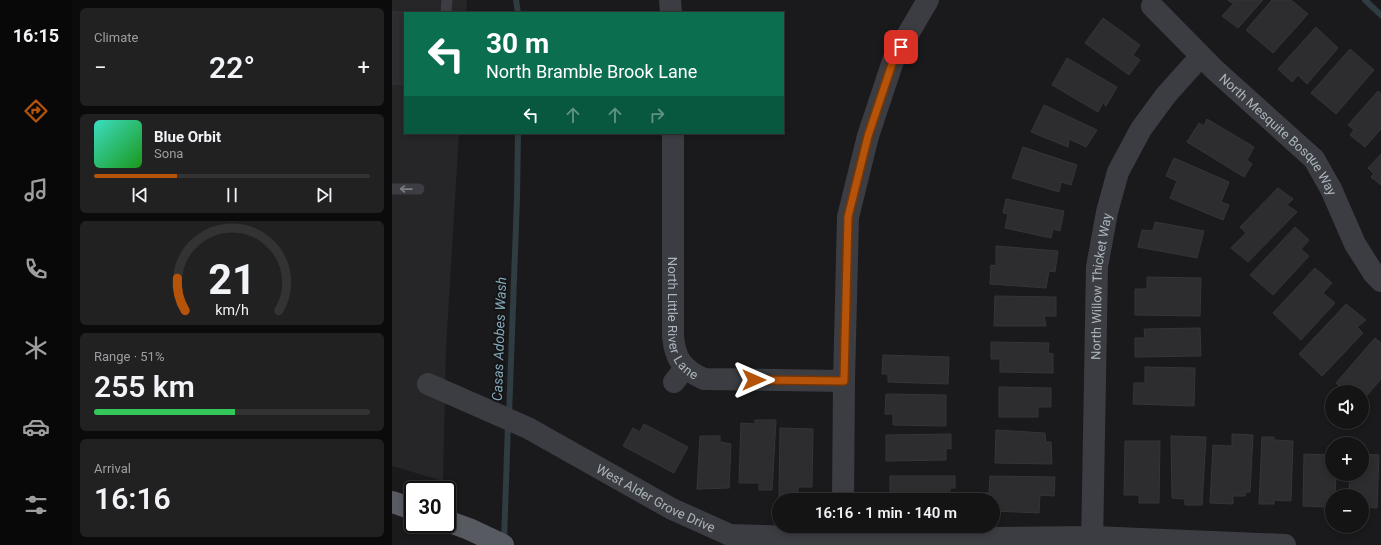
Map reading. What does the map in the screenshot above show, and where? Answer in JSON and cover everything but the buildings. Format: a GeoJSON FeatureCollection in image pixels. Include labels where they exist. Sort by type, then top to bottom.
{"type":"FeatureCollection","features":[{"type":"Feature","properties":{"kind":"main road"},"geometry":{"type":"LineString","coordinates":[[392,502],[404,506]]}},
{"type":"Feature","properties":{"kind":"main road"},"geometry":{"type":"LineString","coordinates":[[456,524],[503,545]]}},
{"type":"Feature","properties":{"kind":"street"},"geometry":{"type":"LineString","coordinates":[[670,0],[671,12]]}},
{"type":"Feature","properties":{"kind":"street"},"geometry":{"type":"LineString","coordinates":[[843,493],[848,217],[868,136],[894,58],[928,0]]}},
{"type":"Feature","properties":{"kind":"street","name":"North Mesquite Bosque Way"},"geometry":{"type":"LineString","coordinates":[[1152,6],[1215,70],[1314,159],[1331,189],[1355,244],[1374,274],[1381,281]]}},
{"type":"Feature","properties":{"kind":"street","name":"North Willow Thicket Way"},"geometry":{"type":"LineString","coordinates":[[1092,541],[1097,267],[1107,212],[1118,172],[1142,128],[1166,95],[1201,56]]}},
{"type":"Feature","properties":{"kind":"street","name":"North Little River Lane"},"geometry":{"type":"LineString","coordinates":[[673,134],[673,336],[674,350],[682,364],[680,375],[693,374],[704,379],[844,381]]}},
{"type":"Feature","properties":{"kind":"street","name":"West Alder Grove Drive"},"geometry":{"type":"LineString","coordinates":[[428,384],[528,428],[672,509],[730,535],[1286,545]]}},
{"type":"Feature","properties":{"kind":"lane"},"geometry":{"type":"LineString","coordinates":[[446,12],[447,0]]}},
{"type":"Feature","properties":{"kind":"lane"},"geometry":{"type":"LineString","coordinates":[[392,189],[419,189]]}},
{"type":"Feature","properties":{"kind":"shaded area"},"geometry":{"type":"Polygon","coordinates":[[[392,0],[467,0],[466,12],[404,12],[404,134],[459,134],[446,348],[443,481],[392,466],[392,0]]]}},
{"type":"Feature","properties":{"kind":"waterway","name":"Casas Adobes Wash"},"geometry":{"type":"LineString","coordinates":[[516,0],[518,12]]}},
{"type":"Feature","properties":{"kind":"waterway"},"geometry":{"type":"LineString","coordinates":[[1365,0],[1381,15]]}},
{"type":"Feature","properties":{"kind":"waterway","name":"Casas Adobes Wash"},"geometry":{"type":"LineString","coordinates":[[509,415],[518,134]]}},
{"type":"Feature","properties":{"kind":"waterway","name":"Casas Adobes Wash"},"geometry":{"type":"LineString","coordinates":[[504,541],[508,424]]}},
{"type":"Feature","properties":{"kind":"route"},"geometry":{"type":"LineString","coordinates":[[754,380],[844,381],[848,217],[868,136],[894,58],[901,47]]}}]}
